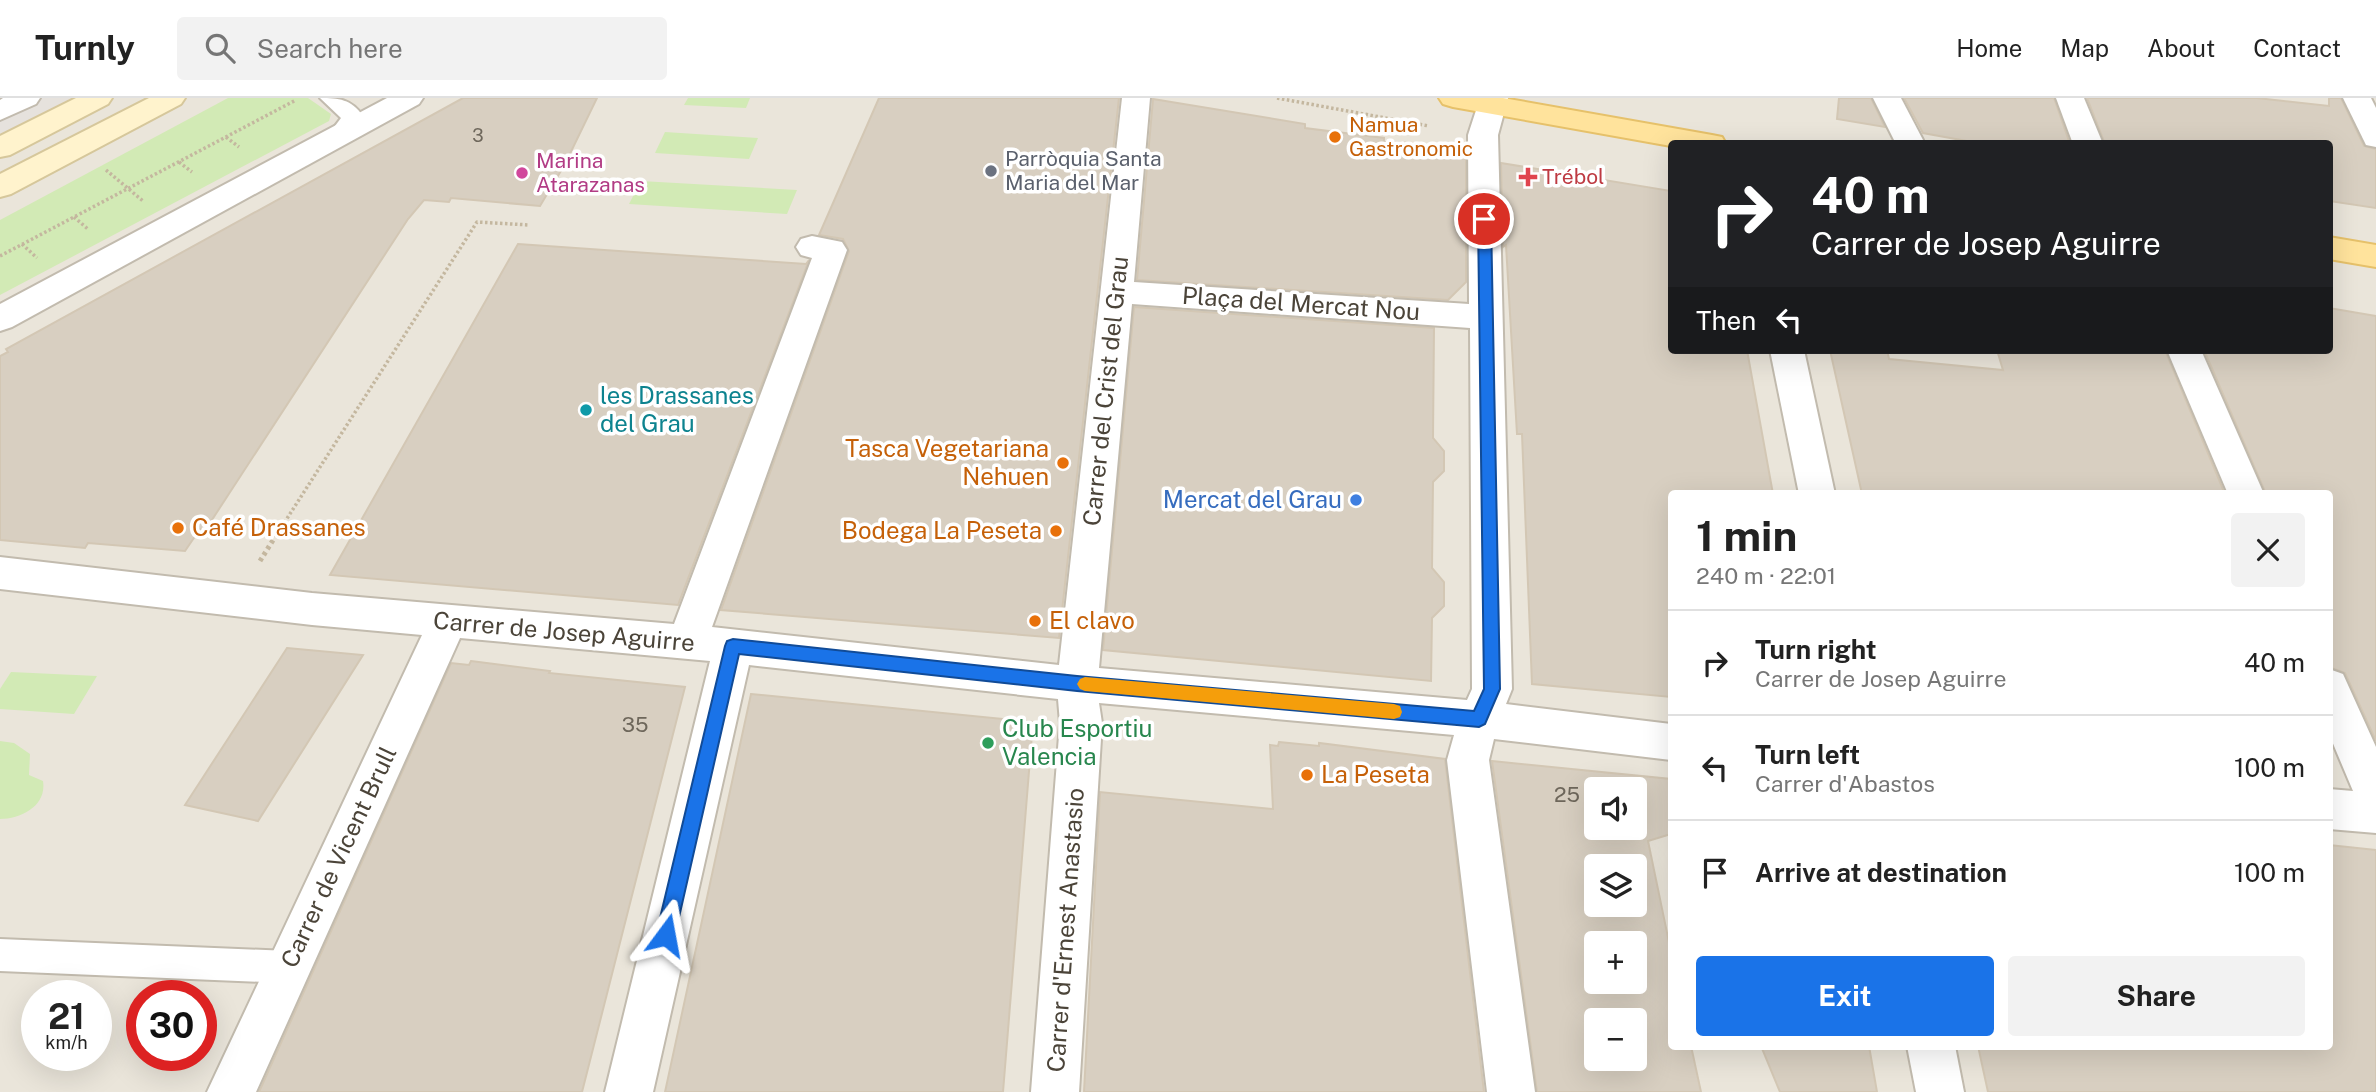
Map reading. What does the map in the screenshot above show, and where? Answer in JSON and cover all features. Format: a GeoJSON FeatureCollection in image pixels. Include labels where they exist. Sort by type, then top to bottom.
{"type":"FeatureCollection","features":[{"type":"Feature","properties":{"kind":"main road"},"geometry":{"type":"LineString","coordinates":[[0,148],[98,98]]}},
{"type":"Feature","properties":{"kind":"main road"},"geometry":{"type":"LineString","coordinates":[[0,187],[171,98]]}},
{"type":"Feature","properties":{"kind":"main road"},"geometry":{"type":"LineString","coordinates":[[1453,98],[1493,101],[1692,140]]}},
{"type":"Feature","properties":{"kind":"main road"},"geometry":{"type":"LineString","coordinates":[[2333,249],[2376,256]]}},
{"type":"Feature","properties":{"kind":"street"},"geometry":{"type":"LineString","coordinates":[[0,111],[26,98]]}},
{"type":"Feature","properties":{"kind":"street"},"geometry":{"type":"LineString","coordinates":[[0,319],[409,98]]}},
{"type":"Feature","properties":{"kind":"street","name":"Carrer del Crist del Grau"},"geometry":{"type":"LineString","coordinates":[[1077,684],[1136,98]]}},
{"type":"Feature","properties":{"kind":"street"},"geometry":{"type":"LineString","coordinates":[[1887,98],[1908,140]]}},
{"type":"Feature","properties":{"kind":"street"},"geometry":{"type":"LineString","coordinates":[[2070,98],[2086,140]]}},
{"type":"Feature","properties":{"kind":"street"},"geometry":{"type":"LineString","coordinates":[[2357,98],[2376,138]]}},
{"type":"Feature","properties":{"kind":"street"},"geometry":{"type":"LineString","coordinates":[[1493,101],[1483,135],[1492,689],[1479,719],[1468,760],[1511,1092]]}},
{"type":"Feature","properties":{"kind":"street"},"geometry":{"type":"LineString","coordinates":[[687,643],[831,250],[812,247]]}},
{"type":"Feature","properties":{"kind":"street","name":"Plaça del Mercat Nou"},"geometry":{"type":"LineString","coordinates":[[1116,292],[1486,317]]}},
{"type":"Feature","properties":{"kind":"street"},"geometry":{"type":"LineString","coordinates":[[1788,354],[1816,490]]}},
{"type":"Feature","properties":{"kind":"street"},"geometry":{"type":"LineString","coordinates":[[2186,354],[2244,490]]}},
{"type":"Feature","properties":{"kind":"street","name":"Carrer de Josep Aguirre"},"geometry":{"type":"LineString","coordinates":[[0,573],[447,623],[733,646],[1077,684],[1479,719],[1668,742]]}},
{"type":"Feature","properties":{"kind":"street","name":"Carrer de Vicent Brull"},"geometry":{"type":"LineString","coordinates":[[231,1092],[447,623]]}},
{"type":"Feature","properties":{"kind":"street"},"geometry":{"type":"LineString","coordinates":[[629,1092],[733,646]]}},
{"type":"Feature","properties":{"kind":"street","name":"Carrer d'Ernest Anastasio"},"geometry":{"type":"LineString","coordinates":[[1055,1092],[1081,723],[1077,684]]}},
{"type":"Feature","properties":{"kind":"street"},"geometry":{"type":"LineString","coordinates":[[2333,695],[2376,795]]}},
{"type":"Feature","properties":{"kind":"street"},"geometry":{"type":"LineString","coordinates":[[2333,808],[2376,813]]}},
{"type":"Feature","properties":{"kind":"street"},"geometry":{"type":"LineString","coordinates":[[1932,1050],[1940,1092]]}},
{"type":"Feature","properties":{"kind":"lane"},"geometry":{"type":"LineString","coordinates":[[330,98],[352,116],[349,125],[340,134]]}},
{"type":"Feature","properties":{"kind":"lane"},"geometry":{"type":"LineString","coordinates":[[0,955],[289,967]]}},
{"type":"Feature","properties":{"kind":"path"},"geometry":{"type":"LineString","coordinates":[[0,256],[300,98]]}},
{"type":"Feature","properties":{"kind":"path"},"geometry":{"type":"LineString","coordinates":[[1277,98],[1442,128]]}},
{"type":"Feature","properties":{"kind":"path"},"geometry":{"type":"LineString","coordinates":[[97,163],[149,206]]}},
{"type":"Feature","properties":{"kind":"path"},"geometry":{"type":"LineString","coordinates":[[235,600],[477,222],[529,225]]}},
{"type":"Feature","properties":{"kind":"shaded area"},"geometry":{"type":"Polygon","coordinates":[[[0,98],[101,98],[0,147],[0,98]]]}},
{"type":"Feature","properties":{"kind":"shaded area"},"geometry":{"type":"Polygon","coordinates":[[[101,98],[2376,98],[2376,1092],[0,1092],[0,147],[101,98]]]}},
{"type":"Feature","properties":{"kind":"green space"},"geometry":{"type":"Polygon","coordinates":[[[228,98],[308,98],[331,114],[329,121],[0,295],[0,220],[228,98]]]}},
{"type":"Feature","properties":{"kind":"green space"},"geometry":{"type":"Polygon","coordinates":[[[688,98],[750,98],[746,108],[684,105],[688,98]]]}},
{"type":"Feature","properties":{"kind":"green space"},"geometry":{"type":"Polygon","coordinates":[[[665,132],[758,138],[749,159],[655,153],[665,132]]]}},
{"type":"Feature","properties":{"kind":"green space"},"geometry":{"type":"Polygon","coordinates":[[[641,181],[797,190],[787,214],[629,204],[641,181]]]}},
{"type":"Feature","properties":{"kind":"green space"},"geometry":{"type":"Polygon","coordinates":[[[11,672],[97,676],[74,714],[0,709],[0,689],[11,672]]]}},
{"type":"Feature","properties":{"kind":"green space"},"geometry":{"type":"Polygon","coordinates":[[[0,741],[14,743],[30,754],[29,775],[43,781],[43,790],[37,804],[31,809],[17,816],[0,819],[0,741]]]}},
{"type":"Feature","properties":{"kind":"building"},"geometry":{"type":"Polygon","coordinates":[[[463,98],[597,98],[565,164],[540,206],[451,198],[449,202],[424,200],[408,219],[206,529],[200,529],[185,551],[88,543],[85,548],[0,540],[0,356],[8,352],[6,349],[463,98]]]}},
{"type":"Feature","properties":{"kind":"building"},"geometry":{"type":"Polygon","coordinates":[[[879,98],[1119,98],[1059,638],[721,610],[849,251],[843,239],[819,235],[879,98]]]}},
{"type":"Feature","properties":{"kind":"building"},"geometry":{"type":"Polygon","coordinates":[[[1839,98],[1871,98],[1885,127],[1837,119],[1839,98]]]}},
{"type":"Feature","properties":{"kind":"building"},"geometry":{"type":"Polygon","coordinates":[[[1904,98],[2054,98],[2069,140],[1961,140],[1923,133],[1904,98]]]}},
{"type":"Feature","properties":{"kind":"building"},"geometry":{"type":"Polygon","coordinates":[[[2087,98],[2257,98],[2329,106],[2329,98],[2341,98],[2364,146],[2376,149],[2376,208],[2333,202],[2333,140],[2103,140],[2087,98]]]}},
{"type":"Feature","properties":{"kind":"building"},"geometry":{"type":"Polygon","coordinates":[[[1153,99],[1305,124],[1305,128],[1384,138],[1384,142],[1413,143],[1414,147],[1466,156],[1466,282],[1448,300],[1137,280],[1153,99]]]}},
{"type":"Feature","properties":{"kind":"building"},"geometry":{"type":"Polygon","coordinates":[[[1501,163],[1668,191],[1668,354],[1748,354],[1772,490],[1668,490],[1668,697],[1532,684],[1522,434],[1517,434],[1506,245],[1503,247],[1501,163]]]}},
{"type":"Feature","properties":{"kind":"building"},"geometry":{"type":"Polygon","coordinates":[[[518,244],[806,264],[809,260],[678,605],[330,575],[518,244]]]}},
{"type":"Feature","properties":{"kind":"building","name":"Mercat del Grau"},"geometry":{"type":"Polygon","coordinates":[[[1134,307],[1434,328],[1433,438],[1444,451],[1444,471],[1433,482],[1432,568],[1444,582],[1444,606],[1432,618],[1431,681],[1103,650],[1134,307]]]}},
{"type":"Feature","properties":{"kind":"building"},"geometry":{"type":"Polygon","coordinates":[[[2333,309],[2376,316],[2376,741],[2345,673],[2333,668],[2333,490],[2264,490],[2206,354],[2333,354],[2333,309]]]}},
{"type":"Feature","properties":{"kind":"building"},"geometry":{"type":"Polygon","coordinates":[[[1831,354],[1888,354],[1889,359],[2003,370],[1998,354],[2167,354],[2223,490],[1861,490],[1831,354]]]}},
{"type":"Feature","properties":{"kind":"building"},"geometry":{"type":"Polygon","coordinates":[[[287,648],[363,655],[258,821],[185,805],[287,648]]]}},
{"type":"Feature","properties":{"kind":"building"},"geometry":{"type":"Polygon","coordinates":[[[471,661],[550,671],[549,673],[685,687],[582,1092],[259,1092],[451,663],[469,665],[471,661]]]}},
{"type":"Feature","properties":{"kind":"building"},"geometry":{"type":"Polygon","coordinates":[[[751,694],[1033,722],[1003,1092],[665,1092],[751,694]]]}},
{"type":"Feature","properties":{"kind":"building"},"geometry":{"type":"Polygon","coordinates":[[[1279,742],[1319,746],[1319,743],[1445,759],[1484,1092],[1084,1092],[1100,792],[1273,809],[1270,745],[1278,746],[1279,742]]]}},
{"type":"Feature","properties":{"kind":"building"},"geometry":{"type":"Polygon","coordinates":[[[1492,761],[1668,779],[1668,835],[1648,841],[1668,938],[1668,1050],[1692,1050],[1701,1092],[1537,1092],[1492,761]]]}},
{"type":"Feature","properties":{"kind":"building"},"geometry":{"type":"Polygon","coordinates":[[[2333,845],[2376,850],[2376,1092],[1988,1092],[1979,1050],[2333,1050],[2333,845]]]}},
{"type":"Feature","properties":{"kind":"building"},"geometry":{"type":"Polygon","coordinates":[[[1763,1050],[1870,1050],[1877,1092],[1780,1092],[1763,1050]]]}},
{"type":"Feature","properties":{"kind":"slow traffic"},"geometry":{"type":"LineString","coordinates":[[1085,684],[1394,712]]}},
{"type":"Feature","properties":{"kind":"place","name":"Namua Gastronomic"},"geometry":{"type":"Point","coordinates":[1335,137]}},
{"type":"Feature","properties":{"kind":"place","name":"Parròquia Santa Maria del Mar"},"geometry":{"type":"Point","coordinates":[991,171]}},
{"type":"Feature","properties":{"kind":"place","name":"Marina Atarazanas"},"geometry":{"type":"Point","coordinates":[522,173]}},
{"type":"Feature","properties":{"kind":"place","name":"Trébol"},"geometry":{"type":"Point","coordinates":[1528,177]}},
{"type":"Feature","properties":{"kind":"place","name":"les Drassanes del Grau"},"geometry":{"type":"Point","coordinates":[586,410]}},
{"type":"Feature","properties":{"kind":"place","name":"Tasca Vegetariana Nehuen"},"geometry":{"type":"Point","coordinates":[1063,463]}},
{"type":"Feature","properties":{"kind":"place","name":"Mercat del Grau"},"geometry":{"type":"Point","coordinates":[1356,500]}},
{"type":"Feature","properties":{"kind":"place","name":"Café Drassanes"},"geometry":{"type":"Point","coordinates":[178,528]}},
{"type":"Feature","properties":{"kind":"place","name":"Bodega La Peseta"},"geometry":{"type":"Point","coordinates":[1056,531]}},
{"type":"Feature","properties":{"kind":"place","name":"El clavo"},"geometry":{"type":"Point","coordinates":[1035,621]}},
{"type":"Feature","properties":{"kind":"place","name":"Club Esportiu Valencia"},"geometry":{"type":"Point","coordinates":[988,743]}},
{"type":"Feature","properties":{"kind":"place","name":"La Peseta"},"geometry":{"type":"Point","coordinates":[1307,775]}},
{"type":"Feature","properties":{"kind":"route"},"geometry":{"type":"LineString","coordinates":[[666,935],[733,646],[1077,684],[1479,719],[1492,689],[1484,219]]}}]}
